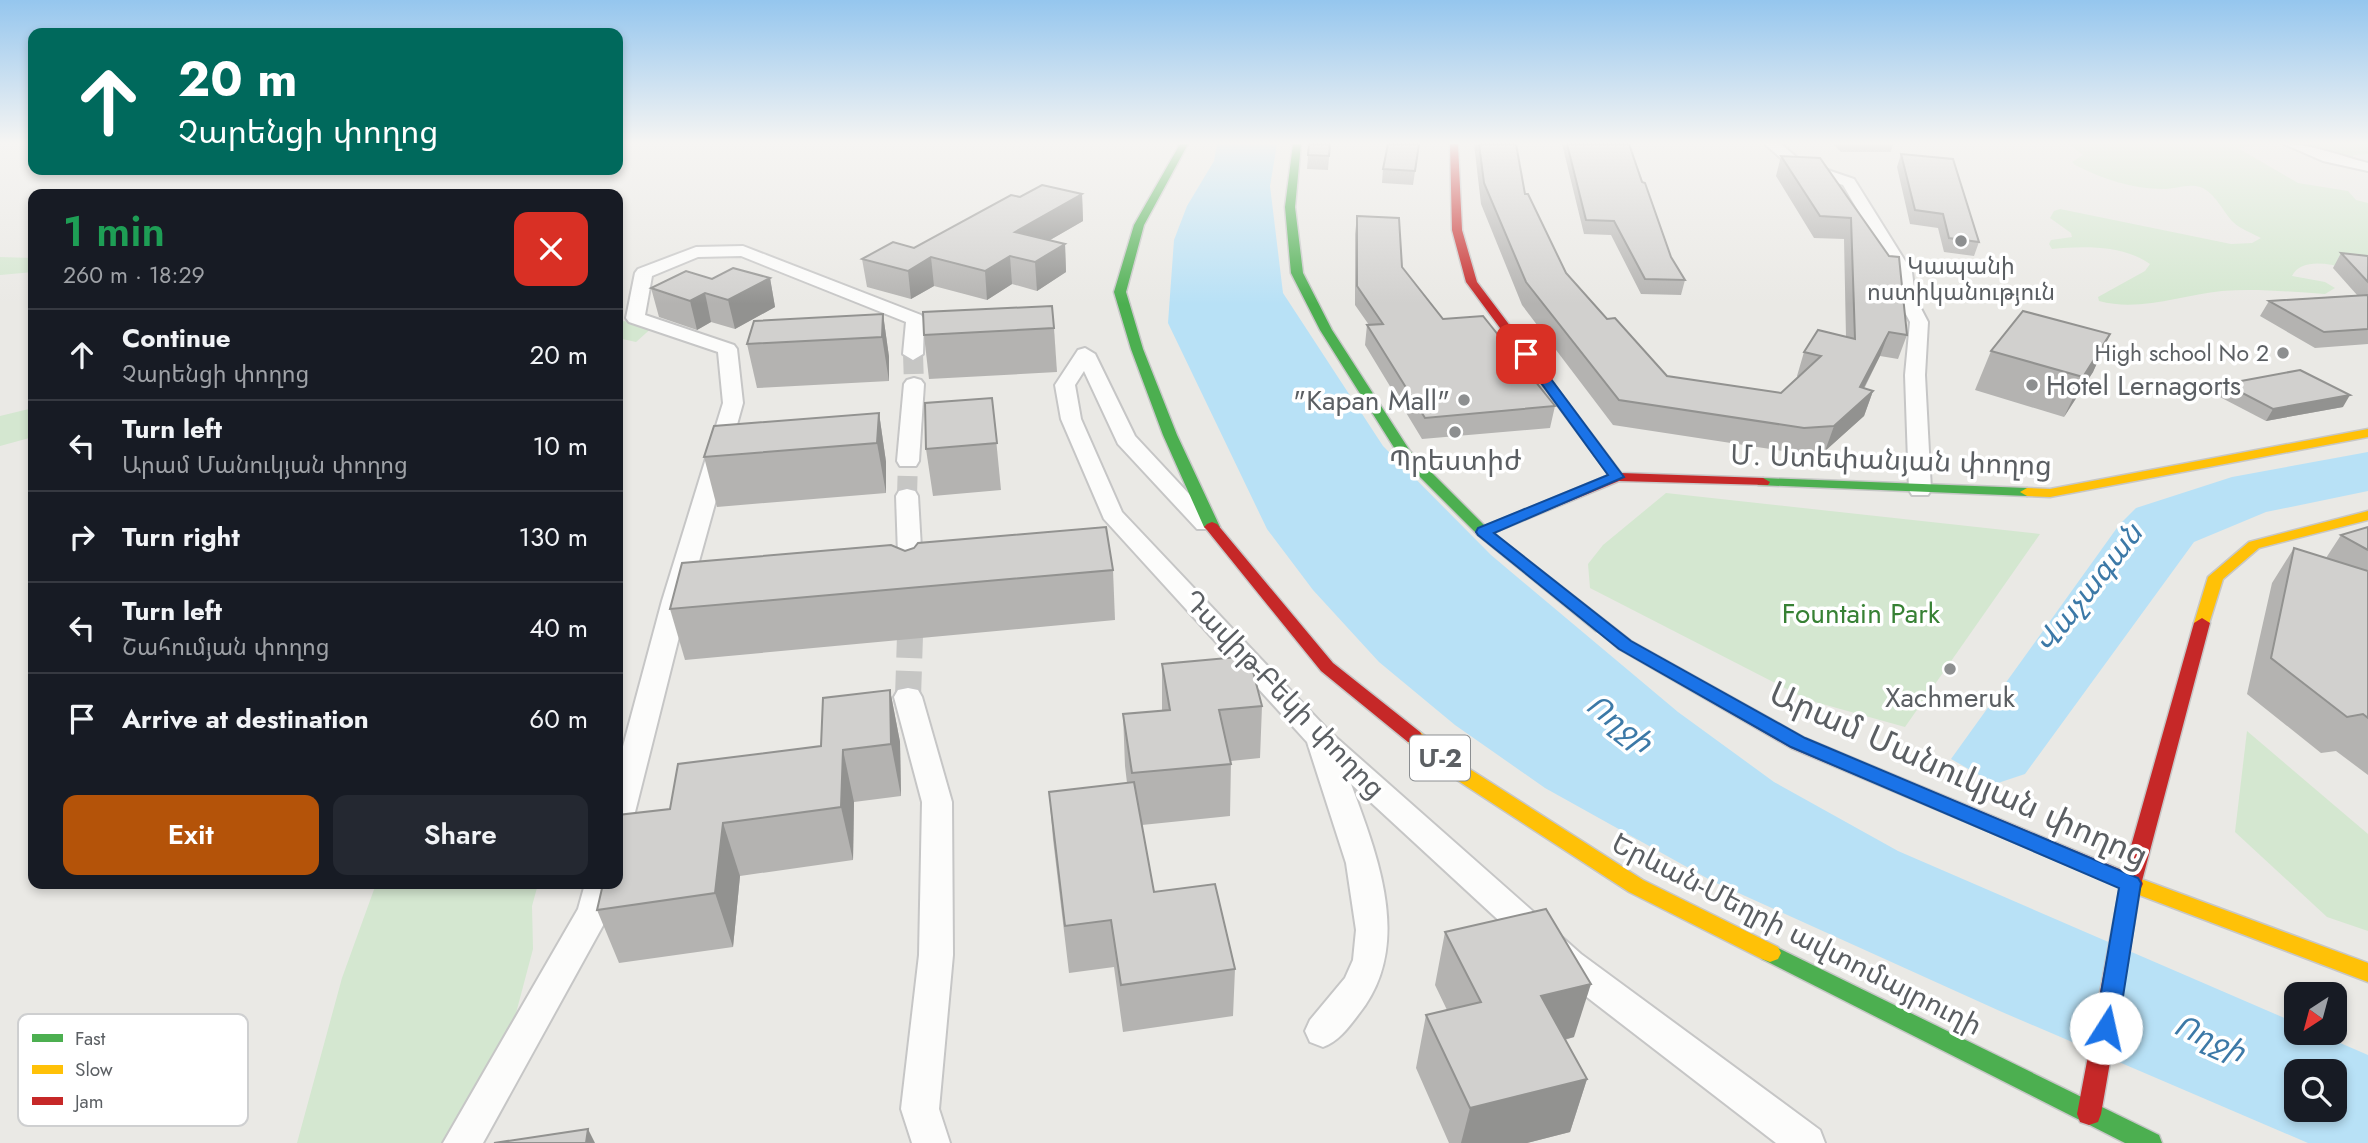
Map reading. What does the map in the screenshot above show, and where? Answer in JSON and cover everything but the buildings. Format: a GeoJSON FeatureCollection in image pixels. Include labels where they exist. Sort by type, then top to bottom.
{"type":"FeatureCollection","features":[{"type":"Feature","properties":{"kind":"main road","name":"Երևան-Մեղրի ավտոմայրուղի"},"geometry":{"type":"LineString","coordinates":[[1154,197],[1139,225],[1120,292],[1137,349],[1170,436],[1215,533],[1327,667],[1447,764],[1636,886],[2089,1114]]}},
{"type":"Feature","properties":{"kind":"main road","name":"Արամ Մանուկյան փողոց"},"geometry":{"type":"LineString","coordinates":[[1291,197],[1297,273],[1326,330],[1405,454],[1483,532],[1625,645],[1798,743],[2131,883],[2368,973]]}},
{"type":"Feature","properties":{"kind":"main road"},"geometry":{"type":"LineString","coordinates":[[1455,197],[1455,226],[1462,257],[1472,282],[1617,477],[1483,532]]}},
{"type":"Feature","properties":{"kind":"main road","name":"Մ. Ստեփանյան փողոց"},"geometry":{"type":"LineString","coordinates":[[1617,477],[2050,494],[2368,433]]}},
{"type":"Feature","properties":{"kind":"main road"},"geometry":{"type":"LineString","coordinates":[[2089,1114],[2131,883],[2184,681],[2216,577],[2254,545],[2368,515]]}},
{"type":"Feature","properties":{"kind":"main road","name":"Մ-2"},"geometry":{"type":"LineString","coordinates":[[2089,1114],[2150,1143]]}},
{"type":"Feature","properties":{"kind":"street"},"geometry":{"type":"LineString","coordinates":[[1858,197],[1902,272],[1906,297],[1919,322],[1915,375],[1920,490]]}},
{"type":"Feature","properties":{"kind":"street"},"geometry":{"type":"LineString","coordinates":[[623,801],[676,601],[733,403],[727,349],[635,318],[644,273],[696,253],[743,251],[915,319],[913,354]]}},
{"type":"Feature","properties":{"kind":"street","name":"Դավիթ-Բեկի փողոց"},"geometry":{"type":"LineString","coordinates":[[1215,533],[1195,516],[1126,439],[1085,354],[1065,385],[1071,419],[1112,514],[1320,739],[1569,964],[1806,1143]]}},
{"type":"Feature","properties":{"kind":"street"},"geometry":{"type":"LineString","coordinates":[[908,461],[914,384]]}},
{"type":"Feature","properties":{"kind":"street"},"geometry":{"type":"LineString","coordinates":[[906,496],[912,590]]}},
{"type":"Feature","properties":{"kind":"street"},"geometry":{"type":"LineString","coordinates":[[908,697],[937,802],[936,955],[920,1110],[931,1143]]}},
{"type":"Feature","properties":{"kind":"street"},"geometry":{"type":"LineString","coordinates":[[1320,739],[1367,880],[1373,912],[1372,945],[1362,984],[1323,1031]]}},
{"type":"Feature","properties":{"kind":"street"},"geometry":{"type":"LineString","coordinates":[[462,1143],[594,911],[600,889]]}},
{"type":"Feature","properties":{"kind":"green space"},"geometry":{"type":"Polygon","coordinates":[[[2354,197],[2368,203],[2368,275],[2327,264],[2306,265],[2292,276],[2325,282],[2335,288],[2325,294],[2235,290],[2145,304],[2114,304],[2099,301],[2098,297],[2145,271],[2150,264],[2116,250],[2090,247],[2052,249],[2049,244],[2051,240],[2072,237],[2071,233],[2050,218],[2054,211],[2060,209],[2231,244],[2252,243],[2261,238],[2236,224],[2214,198],[2354,197]]]}},
{"type":"Feature","properties":{"kind":"green space"},"geometry":{"type":"Polygon","coordinates":[[[0,257],[28,258],[28,272],[0,275],[0,257]]]}},
{"type":"Feature","properties":{"kind":"green space"},"geometry":{"type":"Polygon","coordinates":[[[623,321],[655,325],[636,342],[623,339],[623,321]]]}},
{"type":"Feature","properties":{"kind":"green space"},"geometry":{"type":"Polygon","coordinates":[[[28,409],[28,438],[0,446],[0,416],[28,409]]]}},
{"type":"Feature","properties":{"kind":"green space","name":"Fountain Park"},"geometry":{"type":"Polygon","coordinates":[[[1666,493],[2040,534],[1905,727],[1808,700],[1590,588],[1588,564],[1603,545],[1666,493]]]}},
{"type":"Feature","properties":{"kind":"green space"},"geometry":{"type":"Polygon","coordinates":[[[2247,731],[2368,834],[2368,931],[2327,917],[2235,832],[2247,731]]]}},
{"type":"Feature","properties":{"kind":"green space"},"geometry":{"type":"Polygon","coordinates":[[[374,889],[537,889],[532,906],[533,949],[506,1051],[460,1143],[297,1143],[342,978],[374,889]]]}},
{"type":"Feature","properties":{"kind":"water","name":"Ողջի"},"geometry":{"type":"Polygon","coordinates":[[[1192,197],[1271,197],[1283,293],[1383,446],[1491,555],[1678,712],[1774,782],[1898,851],[2284,1018],[2284,1045],[2345,1045],[2368,1055],[2368,1143],[2308,1143],[2002,1012],[1712,881],[1545,788],[1455,725],[1379,662],[1313,590],[1267,529],[1168,323],[1174,240],[1192,197]]]}},
{"type":"Feature","properties":{"kind":"water","name":"Վաչագան"},"geometry":{"type":"Polygon","coordinates":[[[2368,452],[2368,491],[2266,512],[2194,542],[2025,774],[1995,784],[1951,759],[2119,525],[2136,508],[2232,477],[2368,452]]]}},
{"type":"Feature","properties":{"kind":"tunnel"},"geometry":{"type":"LineString","coordinates":[[913,354],[914,384]]}},
{"type":"Feature","properties":{"kind":"tunnel"},"geometry":{"type":"LineString","coordinates":[[907,496],[908,461]]}},
{"type":"Feature","properties":{"kind":"tunnel"},"geometry":{"type":"LineString","coordinates":[[908,697],[911,605]]}},
{"type":"Feature","properties":{"kind":"traffic: fast"},"geometry":{"type":"LineString","coordinates":[[1154,197],[1139,225],[1120,292],[1137,349],[1170,435],[1212,527]]}},
{"type":"Feature","properties":{"kind":"traffic: fast"},"geometry":{"type":"LineString","coordinates":[[1291,197],[1297,273],[1326,330],[1405,454],[1483,532],[1602,627]]}},
{"type":"Feature","properties":{"kind":"traffic: fast"},"geometry":{"type":"LineString","coordinates":[[1763,482],[2027,492]]}},
{"type":"Feature","properties":{"kind":"traffic: fast"},"geometry":{"type":"LineString","coordinates":[[1770,953],[2150,1143]]}},
{"type":"Feature","properties":{"kind":"traffic: slow"},"geometry":{"type":"LineString","coordinates":[[2027,492],[2050,493],[2368,433]]}},
{"type":"Feature","properties":{"kind":"traffic: slow"},"geometry":{"type":"LineString","coordinates":[[2202,623],[2216,577],[2254,545],[2368,515]]}},
{"type":"Feature","properties":{"kind":"traffic: slow"},"geometry":{"type":"LineString","coordinates":[[1414,737],[1447,764],[1636,886],[1770,953]]}},
{"type":"Feature","properties":{"kind":"traffic: slow"},"geometry":{"type":"LineString","coordinates":[[2133,884],[2368,973]]}},
{"type":"Feature","properties":{"kind":"traffic: jam"},"geometry":{"type":"LineString","coordinates":[[1456,197],[1457,230],[1472,282],[1617,477]]}},
{"type":"Feature","properties":{"kind":"traffic: jam"},"geometry":{"type":"LineString","coordinates":[[1483,532],[1617,477],[1763,482]]}},
{"type":"Feature","properties":{"kind":"traffic: jam"},"geometry":{"type":"LineString","coordinates":[[1212,527],[1327,667],[1414,737]]}},
{"type":"Feature","properties":{"kind":"traffic: jam"},"geometry":{"type":"LineString","coordinates":[[2089,1114],[2131,883],[2202,623]]}},
{"type":"Feature","properties":{"kind":"traffic: jam"},"geometry":{"type":"LineString","coordinates":[[1602,627],[1625,645],[1798,743],[2133,884]]}},
{"type":"Feature","properties":{"kind":"place","name":"Կապանի ոստիկանություն"},"geometry":{"type":"Point","coordinates":[1961,241]}},
{"type":"Feature","properties":{"kind":"place","name":"High school No 2"},"geometry":{"type":"Point","coordinates":[2283,353]}},
{"type":"Feature","properties":{"kind":"place","name":"Hotel Lernagorts"},"geometry":{"type":"Point","coordinates":[2032,385]}},
{"type":"Feature","properties":{"kind":"place","name":"\"Kapan Mall\""},"geometry":{"type":"Point","coordinates":[1464,400]}},
{"type":"Feature","properties":{"kind":"place","name":"Պրեստիժ"},"geometry":{"type":"Point","coordinates":[1455,432]}},
{"type":"Feature","properties":{"kind":"place","name":"Xachmeruk"},"geometry":{"type":"Point","coordinates":[1950,669]}},
{"type":"Feature","properties":{"kind":"route"},"geometry":{"type":"LineString","coordinates":[[1526,354],[1617,477],[1483,532],[1625,645],[1798,743],[2131,883],[2106,1028]]}}]}
